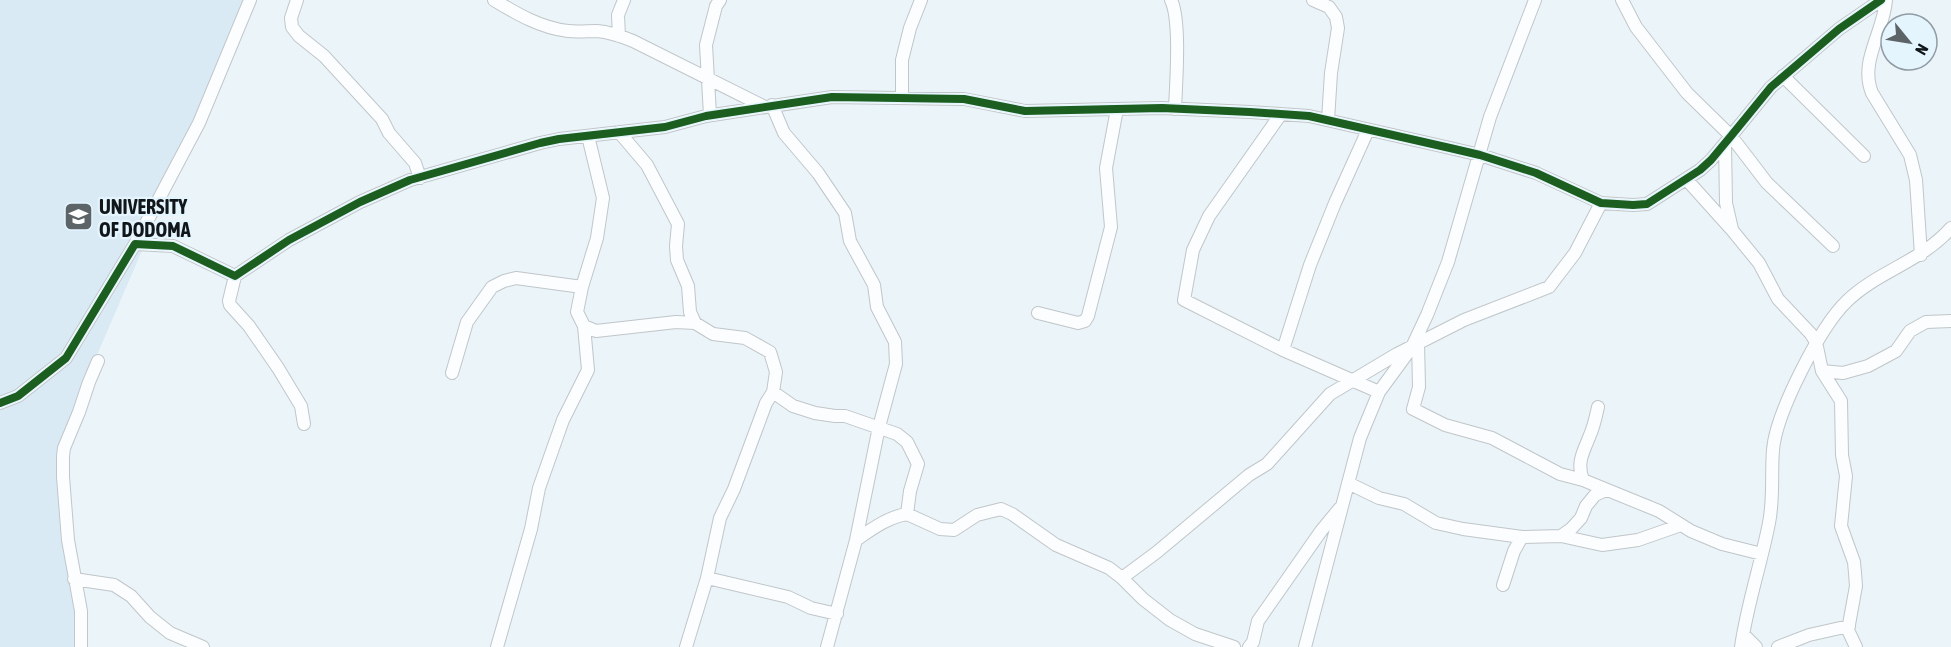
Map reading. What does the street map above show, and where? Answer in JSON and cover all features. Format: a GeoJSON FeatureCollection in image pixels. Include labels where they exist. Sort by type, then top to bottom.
{"type":"FeatureCollection","features":[{"type":"Feature","properties":{"kind":"street"},"geometry":{"type":"LineString","coordinates":[[0,403],[18,396],[66,358],[135,243],[199,123],[250,0]]}},
{"type":"Feature","properties":{"kind":"street"},"geometry":{"type":"LineString","coordinates":[[297,0],[291,18],[292,27],[299,36],[324,56],[382,119],[389,133],[415,163],[420,177]]}},
{"type":"Feature","properties":{"kind":"street"},"geometry":{"type":"LineString","coordinates":[[494,0],[518,14],[551,28],[568,31],[597,31],[633,40],[768,106],[784,133],[818,173],[845,213],[850,241],[874,285],[877,307],[895,342],[896,364],[879,427],[856,540],[827,647]]}},
{"type":"Feature","properties":{"kind":"street"},"geometry":{"type":"LineString","coordinates":[[620,36],[618,15],[624,0]]}},
{"type":"Feature","properties":{"kind":"street"},"geometry":{"type":"LineString","coordinates":[[710,115],[706,45],[716,6],[720,0]]}},
{"type":"Feature","properties":{"kind":"street"},"geometry":{"type":"LineString","coordinates":[[902,98],[902,60],[910,28],[921,0]]}},
{"type":"Feature","properties":{"kind":"street"},"geometry":{"type":"LineString","coordinates":[[1171,0],[1175,8],[1176,109]]}},
{"type":"Feature","properties":{"kind":"street"},"geometry":{"type":"LineString","coordinates":[[1313,0],[1329,7],[1336,17],[1338,28],[1331,73],[1328,120]]}},
{"type":"Feature","properties":{"kind":"street"},"geometry":{"type":"LineString","coordinates":[[1305,647],[1360,438],[1379,392],[1415,345],[1427,315],[1448,262],[1490,117],[1535,0]]}},
{"type":"Feature","properties":{"kind":"street"},"geometry":{"type":"LineString","coordinates":[[1622,0],[1636,27],[1687,93],[1767,183],[1833,246]]}},
{"type":"Feature","properties":{"kind":"street"},"geometry":{"type":"LineString","coordinates":[[304,424],[301,406],[278,368],[249,326],[230,305],[235,276],[289,240],[332,215],[370,197],[420,177],[540,143],[665,127],[710,115],[832,97],[964,99],[1025,111],[1117,108],[1281,114],[1328,120],[1480,155],[1536,173],[1601,203],[1647,204],[1687,180],[1712,160],[1762,97],[1783,76],[1839,29],[1881,0]]}},
{"type":"Feature","properties":{"kind":"street"},"geometry":{"type":"LineString","coordinates":[[1886,0],[1869,60],[1868,82],[1872,93],[1910,155],[1916,180],[1921,255]]}},
{"type":"Feature","properties":{"kind":"street"},"geometry":{"type":"LineString","coordinates":[[1783,76],[1864,156]]}},
{"type":"Feature","properties":{"kind":"street"},"geometry":{"type":"LineString","coordinates":[[1038,314],[1078,323],[1085,321],[1088,316],[1111,227],[1106,168],[1117,108]]}},
{"type":"Feature","properties":{"kind":"street"},"geometry":{"type":"LineString","coordinates":[[1281,114],[1209,216],[1193,250],[1184,300],[1283,350],[1379,392]]}},
{"type":"Feature","properties":{"kind":"street"},"geometry":{"type":"LineString","coordinates":[[1283,350],[1310,265],[1368,130]]}},
{"type":"Feature","properties":{"kind":"street"},"geometry":{"type":"LineString","coordinates":[[619,132],[646,164],[678,224],[677,260],[688,286],[690,312],[695,323]]}},
{"type":"Feature","properties":{"kind":"street"},"geometry":{"type":"LineString","coordinates":[[497,647],[531,529],[539,488],[563,420],[588,370],[584,326],[577,312],[597,238],[603,198],[588,136]]}},
{"type":"Feature","properties":{"kind":"street"},"geometry":{"type":"LineString","coordinates":[[1728,140],[1726,203],[1732,230]]}},
{"type":"Feature","properties":{"kind":"street"},"geometry":{"type":"LineString","coordinates":[[1687,180],[1759,263],[1778,299],[1816,342],[1822,371],[1841,401],[1842,455],[1846,476],[1841,526],[1854,562],[1856,586],[1849,634],[1856,647]]}},
{"type":"Feature","properties":{"kind":"street"},"geometry":{"type":"LineString","coordinates":[[1122,578],[1157,552],[1249,475],[1267,464],[1330,394],[1415,345],[1464,320],[1549,287],[1575,253],[1601,203]]}},
{"type":"Feature","properties":{"kind":"street"},"geometry":{"type":"LineString","coordinates":[[1741,647],[1773,501],[1773,450],[1776,429],[1816,342],[1846,301],[1861,289],[1921,255],[1951,228]]}},
{"type":"Feature","properties":{"kind":"street"},"geometry":{"type":"LineString","coordinates":[[135,243],[173,246],[235,276]]}},
{"type":"Feature","properties":{"kind":"street"},"geometry":{"type":"LineString","coordinates":[[452,373],[467,322],[492,287],[516,278],[582,287]]}},
{"type":"Feature","properties":{"kind":"street"},"geometry":{"type":"LineString","coordinates":[[584,326],[596,331],[676,322],[695,323],[713,334],[746,338],[770,352],[776,372],[773,392],[766,403],[734,489],[720,518],[707,578],[686,647]]}},
{"type":"Feature","properties":{"kind":"street"},"geometry":{"type":"LineString","coordinates":[[1822,371],[1843,373],[1868,366],[1896,351],[1910,331],[1926,322],[1950,322]]}},
{"type":"Feature","properties":{"kind":"street"},"geometry":{"type":"LineString","coordinates":[[1415,345],[1419,387],[1413,409],[1445,425],[1492,438],[1560,474],[1583,480],[1659,511],[1681,525],[1722,544],[1762,554]]}},
{"type":"Feature","properties":{"kind":"street"},"geometry":{"type":"LineString","coordinates":[[81,647],[81,611],[68,540],[63,477],[64,448],[98,361]]}},
{"type":"Feature","properties":{"kind":"street"},"geometry":{"type":"LineString","coordinates":[[773,392],[793,406],[835,417],[845,416],[897,434],[907,442],[918,464],[910,491],[908,514]]}},
{"type":"Feature","properties":{"kind":"street"},"geometry":{"type":"LineString","coordinates":[[1583,480],[1579,469],[1581,453],[1591,434],[1598,407]]}},
{"type":"Feature","properties":{"kind":"street"},"geometry":{"type":"LineString","coordinates":[[1348,483],[1379,498],[1404,504],[1436,523],[1522,537],[1561,536],[1602,544],[1638,540],[1681,525]]}},
{"type":"Feature","properties":{"kind":"street"},"geometry":{"type":"LineString","coordinates":[[1561,536],[1581,518],[1586,506],[1595,495],[1606,490]]}},
{"type":"Feature","properties":{"kind":"street"},"geometry":{"type":"LineString","coordinates":[[1249,647],[1258,621],[1321,531],[1343,505]]}},
{"type":"Feature","properties":{"kind":"street"},"geometry":{"type":"LineString","coordinates":[[856,540],[882,522],[897,516],[908,514],[940,529],[954,530],[977,515],[1001,509],[1012,514],[1056,545],[1099,563],[1122,578],[1143,599],[1170,620],[1195,634],[1234,647]]}},
{"type":"Feature","properties":{"kind":"street"},"geometry":{"type":"LineString","coordinates":[[1503,585],[1514,551],[1522,537]]}},
{"type":"Feature","properties":{"kind":"street"},"geometry":{"type":"LineString","coordinates":[[707,578],[788,597],[811,608],[837,614]]}},
{"type":"Feature","properties":{"kind":"street"},"geometry":{"type":"LineString","coordinates":[[74,579],[114,585],[131,596],[150,617],[170,633],[203,647]]}},
{"type":"Feature","properties":{"kind":"street"},"geometry":{"type":"LineString","coordinates":[[1778,647],[1809,635],[1849,626]]}},
{"type":"Feature","properties":{"kind":"street"},"geometry":{"type":"LineString","coordinates":[[1743,634],[1756,647]]}},
{"type":"Feature","properties":{"kind":"shaded area","name":"UNIVERSITY OF DODOMA"},"geometry":{"type":"Polygon","coordinates":[[[0,0],[250,0],[63,434],[86,647],[0,647],[0,0]]]}},
{"type":"Feature","properties":{"kind":"cycle path"},"geometry":{"type":"LineString","coordinates":[[0,403],[18,396],[66,358],[135,244],[173,246],[235,276],[289,240],[360,202],[410,180],[559,139],[665,127],[706,116],[832,97],[964,99],[1025,111],[1162,108],[1309,116],[1480,155],[1536,173],[1601,203],[1647,204],[1700,170],[1711,160],[1771,87],[1839,29],[1881,0]]}},
{"type":"Feature","properties":{"kind":"place","name":"UNIVERSITY OF DODOMA"},"geometry":{"type":"Point","coordinates":[78,217]}}]}
